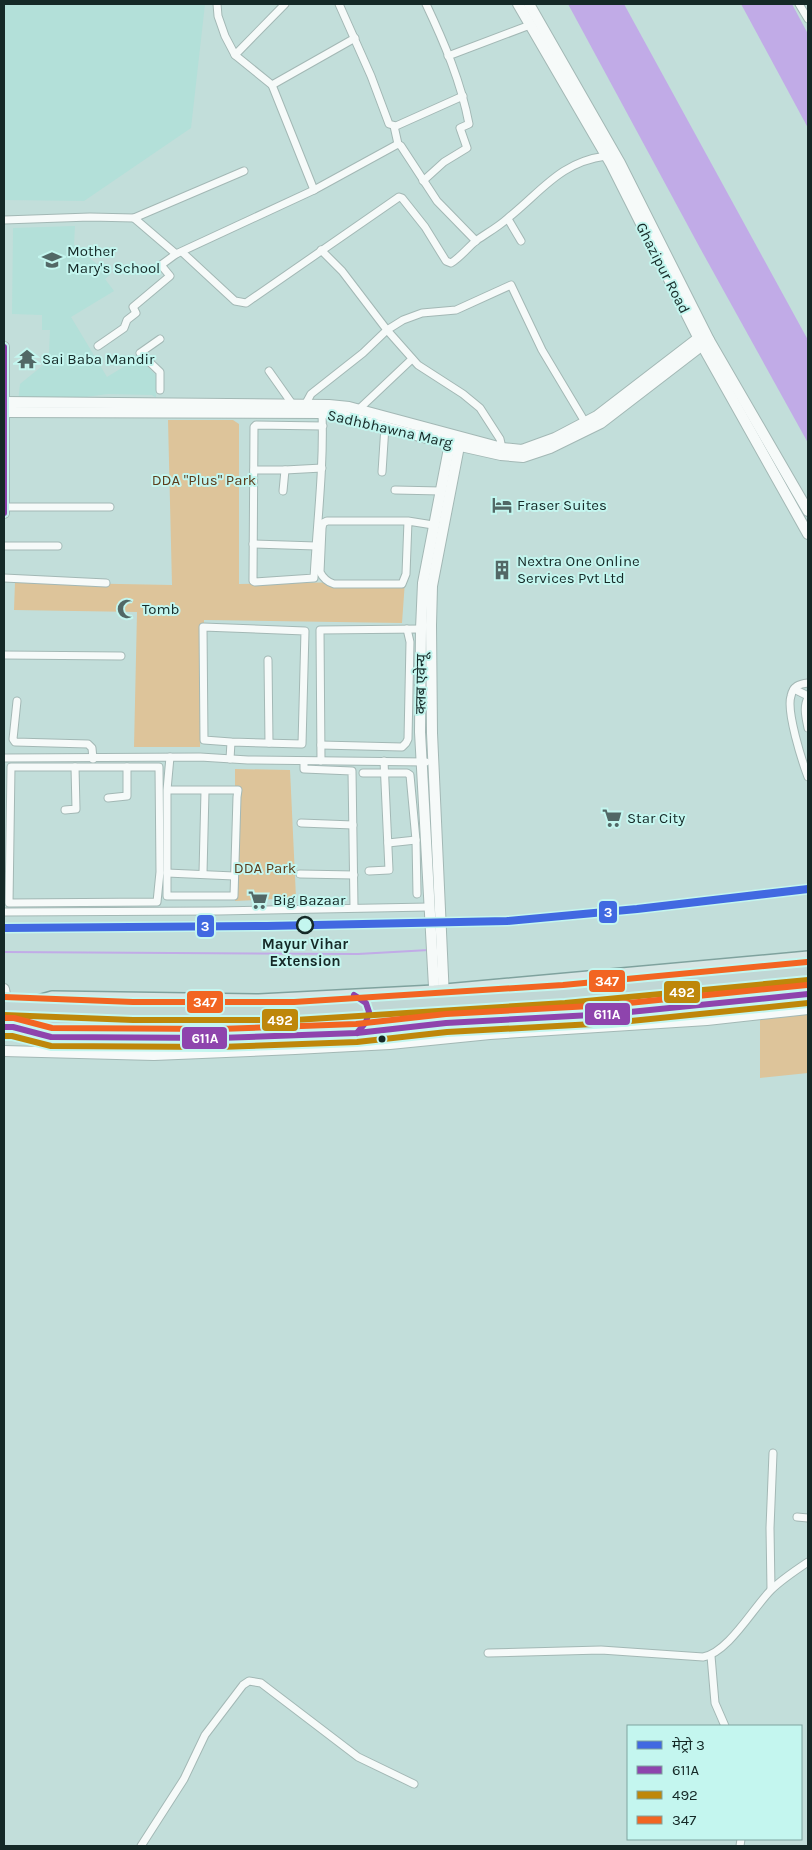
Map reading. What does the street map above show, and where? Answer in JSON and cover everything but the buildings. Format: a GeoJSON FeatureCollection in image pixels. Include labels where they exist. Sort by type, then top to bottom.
{"type":"FeatureCollection","features":[{"type":"Feature","properties":{"kind":"highway"},"geometry":{"type":"LineString","coordinates":[[9,1007],[133,1011],[313,1010],[564,994],[808,971]]}},
{"type":"Feature","properties":{"kind":"highway"},"geometry":{"type":"LineString","coordinates":[[8,1027],[77,1022],[144,1024],[363,1022],[808,983]]}},
{"type":"Feature","properties":{"kind":"main road"},"geometry":{"type":"LineString","coordinates":[[9,1007],[52,997],[259,1000],[439,991],[808,957]]}},
{"type":"Feature","properties":{"kind":"main road"},"geometry":{"type":"LineString","coordinates":[[8,1027],[51,1037],[219,1038],[357,1033],[441,1024],[609,1020],[808,994]]}},
{"type":"Feature","properties":{"kind":"main road"},"geometry":{"type":"LineString","coordinates":[[354,995],[364,1001],[370,1010],[368,1021],[357,1033]]}},
{"type":"Feature","properties":{"kind":"street"},"geometry":{"type":"LineString","coordinates":[[217,4],[218,16],[225,36],[235,55],[272,85],[314,190]]}},
{"type":"Feature","properties":{"kind":"street"},"geometry":{"type":"LineString","coordinates":[[235,55],[285,4]]}},
{"type":"Feature","properties":{"kind":"street"},"geometry":{"type":"LineString","coordinates":[[339,4],[355,38],[389,124],[394,126],[463,96]]}},
{"type":"Feature","properties":{"kind":"street"},"geometry":{"type":"LineString","coordinates":[[424,182],[444,162],[467,148],[460,128],[469,124],[463,96],[426,4]]}},
{"type":"Feature","properties":{"kind":"street","name":"Ghazipur Road"},"geometry":{"type":"LineString","coordinates":[[518,4],[606,156],[808,534]]}},
{"type":"Feature","properties":{"kind":"street","name":"Ghazipur Road"},"geometry":{"type":"LineString","coordinates":[[529,4],[620,163],[704,339],[808,511]]}},
{"type":"Feature","properties":{"kind":"street"},"geometry":{"type":"LineString","coordinates":[[800,4],[808,20]]}},
{"type":"Feature","properties":{"kind":"street"},"geometry":{"type":"LineString","coordinates":[[448,56],[530,25]]}},
{"type":"Feature","properties":{"kind":"street"},"geometry":{"type":"LineString","coordinates":[[272,85],[355,38]]}},
{"type":"Feature","properties":{"kind":"street"},"geometry":{"type":"LineString","coordinates":[[394,126],[398,144],[436,201],[476,241]]}},
{"type":"Feature","properties":{"kind":"street"},"geometry":{"type":"LineString","coordinates":[[98,346],[124,328],[127,320],[136,313],[133,307],[170,276],[161,265],[179,253],[314,190],[398,144]]}},
{"type":"Feature","properties":{"kind":"street"},"geometry":{"type":"LineString","coordinates":[[134,218],[179,253],[235,301],[246,303],[399,197],[402,198],[425,226],[449,263],[453,262],[476,241],[508,219],[571,165],[590,158],[606,156]]}},
{"type":"Feature","properties":{"kind":"street"},"geometry":{"type":"LineString","coordinates":[[4,220],[90,217],[134,218],[244,171]]}},
{"type":"Feature","properties":{"kind":"street"},"geometry":{"type":"LineString","coordinates":[[508,219],[521,241]]}},
{"type":"Feature","properties":{"kind":"street"},"geometry":{"type":"LineString","coordinates":[[321,250],[342,271],[387,330],[418,365],[463,394],[480,408],[500,439],[502,448]]}},
{"type":"Feature","properties":{"kind":"street"},"geometry":{"type":"LineString","coordinates":[[305,405],[311,394],[363,353],[387,330],[403,320],[422,313],[456,310],[511,285],[542,350],[585,422]]}},
{"type":"Feature","properties":{"kind":"street"},"geometry":{"type":"LineString","coordinates":[[160,339],[140,353],[160,372],[160,390]]}},
{"type":"Feature","properties":{"kind":"street","name":"Sadhbhawna Marg"},"geometry":{"type":"LineString","coordinates":[[4,412],[322,413],[345,416],[456,441],[522,450],[554,438],[597,416],[704,339]]}},
{"type":"Feature","properties":{"kind":"street","name":"Sadhbhawna Marg"},"geometry":{"type":"LineString","coordinates":[[4,402],[329,405],[358,410],[501,455],[524,458],[550,448],[601,423],[704,339]]}},
{"type":"Feature","properties":{"kind":"street"},"geometry":{"type":"LineString","coordinates":[[4,347],[4,513]]}},
{"type":"Feature","properties":{"kind":"street"},"geometry":{"type":"LineString","coordinates":[[358,410],[412,359]]}},
{"type":"Feature","properties":{"kind":"street"},"geometry":{"type":"LineString","coordinates":[[269,370],[293,405]]}},
{"type":"Feature","properties":{"kind":"street"},"geometry":{"type":"LineString","coordinates":[[322,413],[323,426],[322,468],[314,578],[254,582],[254,427],[256,425],[323,426]]}},
{"type":"Feature","properties":{"kind":"street"},"geometry":{"type":"LineString","coordinates":[[382,472],[385,426]]}},
{"type":"Feature","properties":{"kind":"street","name":"क्लब एवेन्यू"},"geometry":{"type":"LineString","coordinates":[[436,935],[429,907],[421,762],[421,629],[423,583],[433,525],[456,441]]}},
{"type":"Feature","properties":{"kind":"street","name":"क्लब एवेन्यू"},"geometry":{"type":"LineString","coordinates":[[436,935],[432,586],[456,441]]}},
{"type":"Feature","properties":{"kind":"street"},"geometry":{"type":"LineString","coordinates":[[254,470],[322,468]]}},
{"type":"Feature","properties":{"kind":"street"},"geometry":{"type":"LineString","coordinates":[[283,490],[285,470]]}},
{"type":"Feature","properties":{"kind":"street"},"geometry":{"type":"LineString","coordinates":[[395,490],[441,491]]}},
{"type":"Feature","properties":{"kind":"street"},"geometry":{"type":"LineString","coordinates":[[4,507],[110,507]]}},
{"type":"Feature","properties":{"kind":"street"},"geometry":{"type":"LineString","coordinates":[[408,522],[406,574],[402,584],[334,584],[329,583],[322,576],[320,572],[322,528],[323,523],[327,521],[408,522],[433,525]]}},
{"type":"Feature","properties":{"kind":"street"},"geometry":{"type":"LineString","coordinates":[[254,544],[316,546]]}},
{"type":"Feature","properties":{"kind":"street"},"geometry":{"type":"LineString","coordinates":[[4,546],[58,546]]}},
{"type":"Feature","properties":{"kind":"street"},"geometry":{"type":"LineString","coordinates":[[4,578],[106,583]]}},
{"type":"Feature","properties":{"kind":"street"},"geometry":{"type":"LineString","coordinates":[[203,627],[305,631],[302,744],[231,742],[204,740],[203,627]]}},
{"type":"Feature","properties":{"kind":"street"},"geometry":{"type":"LineString","coordinates":[[321,745],[402,747],[406,744],[408,739],[410,642],[407,629]]}},
{"type":"Feature","properties":{"kind":"street"},"geometry":{"type":"LineString","coordinates":[[321,761],[320,630],[421,629]]}},
{"type":"Feature","properties":{"kind":"street"},"geometry":{"type":"LineString","coordinates":[[4,655],[121,656]]}},
{"type":"Feature","properties":{"kind":"street"},"geometry":{"type":"LineString","coordinates":[[268,660],[269,743]]}},
{"type":"Feature","properties":{"kind":"street"},"geometry":{"type":"LineString","coordinates":[[808,683],[799,684],[794,689],[790,701],[801,759],[808,777]]}},
{"type":"Feature","properties":{"kind":"street"},"geometry":{"type":"LineString","coordinates":[[794,689],[808,697],[805,714],[808,728]]}},
{"type":"Feature","properties":{"kind":"street"},"geometry":{"type":"LineString","coordinates":[[17,701],[13,739],[15,742],[88,744],[92,748],[93,759]]}},
{"type":"Feature","properties":{"kind":"street"},"geometry":{"type":"LineString","coordinates":[[230,759],[231,742]]}},
{"type":"Feature","properties":{"kind":"street"},"geometry":{"type":"LineString","coordinates":[[153,757],[153,766]]}},
{"type":"Feature","properties":{"kind":"street"},"geometry":{"type":"LineString","coordinates":[[11,767],[159,766],[160,872],[158,902],[9,903],[11,767],[7,758],[93,759],[170,757],[433,762]]}},
{"type":"Feature","properties":{"kind":"street"},"geometry":{"type":"LineString","coordinates":[[167,790],[238,790],[234,896],[167,896],[167,790],[170,757]]}},
{"type":"Feature","properties":{"kind":"street"},"geometry":{"type":"LineString","coordinates":[[304,761],[304,769],[352,772],[354,907]]}},
{"type":"Feature","properties":{"kind":"street"},"geometry":{"type":"LineString","coordinates":[[369,871],[389,870],[384,761]]}},
{"type":"Feature","properties":{"kind":"street"},"geometry":{"type":"LineString","coordinates":[[108,798],[127,796],[127,766]]}},
{"type":"Feature","properties":{"kind":"street"},"geometry":{"type":"LineString","coordinates":[[66,810],[76,809],[74,767]]}},
{"type":"Feature","properties":{"kind":"street"},"geometry":{"type":"LineString","coordinates":[[363,773],[407,772],[410,775],[416,840],[417,894]]}},
{"type":"Feature","properties":{"kind":"street"},"geometry":{"type":"LineString","coordinates":[[203,873],[205,791]]}},
{"type":"Feature","properties":{"kind":"street"},"geometry":{"type":"LineString","coordinates":[[301,823],[353,825]]}},
{"type":"Feature","properties":{"kind":"street"},"geometry":{"type":"LineString","coordinates":[[388,843],[416,840]]}},
{"type":"Feature","properties":{"kind":"street"},"geometry":{"type":"LineString","coordinates":[[168,873],[203,873],[234,876]]}},
{"type":"Feature","properties":{"kind":"street"},"geometry":{"type":"LineString","coordinates":[[300,874],[354,875]]}},
{"type":"Feature","properties":{"kind":"street"},"geometry":{"type":"LineString","coordinates":[[4,912],[218,911],[429,907]]}},
{"type":"Feature","properties":{"kind":"street"},"geometry":{"type":"LineString","coordinates":[[436,935],[441,1024]]}},
{"type":"Feature","properties":{"kind":"street"},"geometry":{"type":"LineString","coordinates":[[4,989],[9,1007]]}},
{"type":"Feature","properties":{"kind":"street"},"geometry":{"type":"LineString","coordinates":[[4,1051],[154,1055],[295,1049],[390,1044],[609,1020],[707,1020],[808,1009]]}},
{"type":"Feature","properties":{"kind":"street"},"geometry":{"type":"LineString","coordinates":[[771,1590],[770,1528],[773,1453]]}},
{"type":"Feature","properties":{"kind":"street"},"geometry":{"type":"LineString","coordinates":[[797,1517],[808,1518]]}},
{"type":"Feature","properties":{"kind":"street"},"geometry":{"type":"LineString","coordinates":[[488,1653],[601,1650],[711,1656],[744,1623],[771,1590],[808,1562]]}},
{"type":"Feature","properties":{"kind":"street"},"geometry":{"type":"LineString","coordinates":[[711,1656],[716,1704],[724,1725]]}},
{"type":"Feature","properties":{"kind":"street"},"geometry":{"type":"LineString","coordinates":[[141,1846],[184,1779],[205,1734],[243,1685],[249,1681],[261,1683],[358,1757],[414,1784]]}},
{"type":"Feature","properties":{"kind":"shaded area"},"geometry":{"type":"Polygon","coordinates":[[[4,4],[205,4],[191,128],[84,201],[4,200],[4,4]]]}},
{"type":"Feature","properties":{"kind":"shaded area"},"geometry":{"type":"Polygon","coordinates":[[[568,4],[624,4],[808,340],[808,443],[700,248],[568,4]]]}},
{"type":"Feature","properties":{"kind":"shaded area"},"geometry":{"type":"Polygon","coordinates":[[[741,4],[792,4],[808,34],[808,128],[741,4]]]}},
{"type":"Feature","properties":{"kind":"shaded area"},"geometry":{"type":"Polygon","coordinates":[[[75,226],[74,245],[110,275],[105,279],[114,291],[71,317],[107,377],[138,358],[157,376],[156,398],[152,395],[108,394],[47,402],[18,402],[20,384],[47,362],[50,330],[42,330],[42,315],[12,314],[13,228],[75,226]]]}},
{"type":"Feature","properties":{"kind":"green space","name":"DDA \"Plus\" Park"},"geometry":{"type":"Polygon","coordinates":[[[168,420],[233,420],[239,424],[239,584],[405,581],[402,623],[204,620],[200,747],[134,747],[137,612],[14,610],[15,582],[172,585],[168,420]]]}},
{"type":"Feature","properties":{"kind":"green space","name":"DDA Park"},"geometry":{"type":"Polygon","coordinates":[[[235,769],[290,770],[296,898],[235,901],[235,769]]]}},
{"type":"Feature","properties":{"kind":"green space"},"geometry":{"type":"Polygon","coordinates":[[[808,1013],[808,1073],[760,1078],[760,1016],[808,1013]]]}},
{"type":"Feature","properties":{"kind":"waterway"},"geometry":{"type":"LineString","coordinates":[[4,952],[358,954],[429,950]]}},
{"type":"Feature","properties":{"kind":"metro line","name":"3"},"geometry":{"type":"LineString","coordinates":[[4,928],[267,926],[507,921],[637,909],[808,889]]}},
{"type":"Feature","properties":{"kind":"transit line","name":"611A"},"geometry":{"type":"LineString","coordinates":[[4,347],[4,513]]}},
{"type":"Feature","properties":{"kind":"transit line","name":"347"},"geometry":{"type":"LineString","coordinates":[[4,997],[133,1002],[294,1002],[563,985],[807,962]]}},
{"type":"Feature","properties":{"kind":"transit line","name":"492"},"geometry":{"type":"LineString","coordinates":[[4,1015],[133,1020],[295,1020],[565,1003],[808,980]]}},
{"type":"Feature","properties":{"kind":"transit line","name":"347"},"geometry":{"type":"LineString","coordinates":[[4,1018],[14,1018],[52,1028],[219,1029],[356,1024],[446,1014],[609,1005],[807,985]]}},
{"type":"Feature","properties":{"kind":"transit line","name":"611A"},"geometry":{"type":"LineString","coordinates":[[4,1027],[13,1027],[51,1037],[219,1038],[357,1033],[446,1023],[610,1014],[808,994]]}},
{"type":"Feature","properties":{"kind":"transit line","name":"611A"},"geometry":{"type":"LineString","coordinates":[[354,995],[366,1003],[369,1012],[366,1022],[357,1033]]}},
{"type":"Feature","properties":{"kind":"transit line","name":"492"},"geometry":{"type":"LineString","coordinates":[[4,1036],[12,1036],[51,1046],[219,1047],[357,1042],[447,1032],[611,1023],[808,1003]]}},
{"type":"Feature","properties":{"kind":"place","name":"Mother Mary's School"},"geometry":{"type":"Point","coordinates":[52,260]}},
{"type":"Feature","properties":{"kind":"place","name":"Sai Baba Mandir"},"geometry":{"type":"Point","coordinates":[27,359]}},
{"type":"Feature","properties":{"kind":"place","name":"Fraser Suites"},"geometry":{"type":"Point","coordinates":[502,505]}},
{"type":"Feature","properties":{"kind":"place","name":"Nextra One Online Services Pvt Ltd"},"geometry":{"type":"Point","coordinates":[502,570]}},
{"type":"Feature","properties":{"kind":"place","name":"Tomb"},"geometry":{"type":"Point","coordinates":[127,609]}},
{"type":"Feature","properties":{"kind":"place","name":"Star City"},"geometry":{"type":"Point","coordinates":[612,818]}},
{"type":"Feature","properties":{"kind":"place","name":"Big Bazaar"},"geometry":{"type":"Point","coordinates":[258,900]}},
{"type":"Feature","properties":{"kind":"place","name":"Mayur Vihar Extension"},"geometry":{"type":"Point","coordinates":[305,925]}}]}
